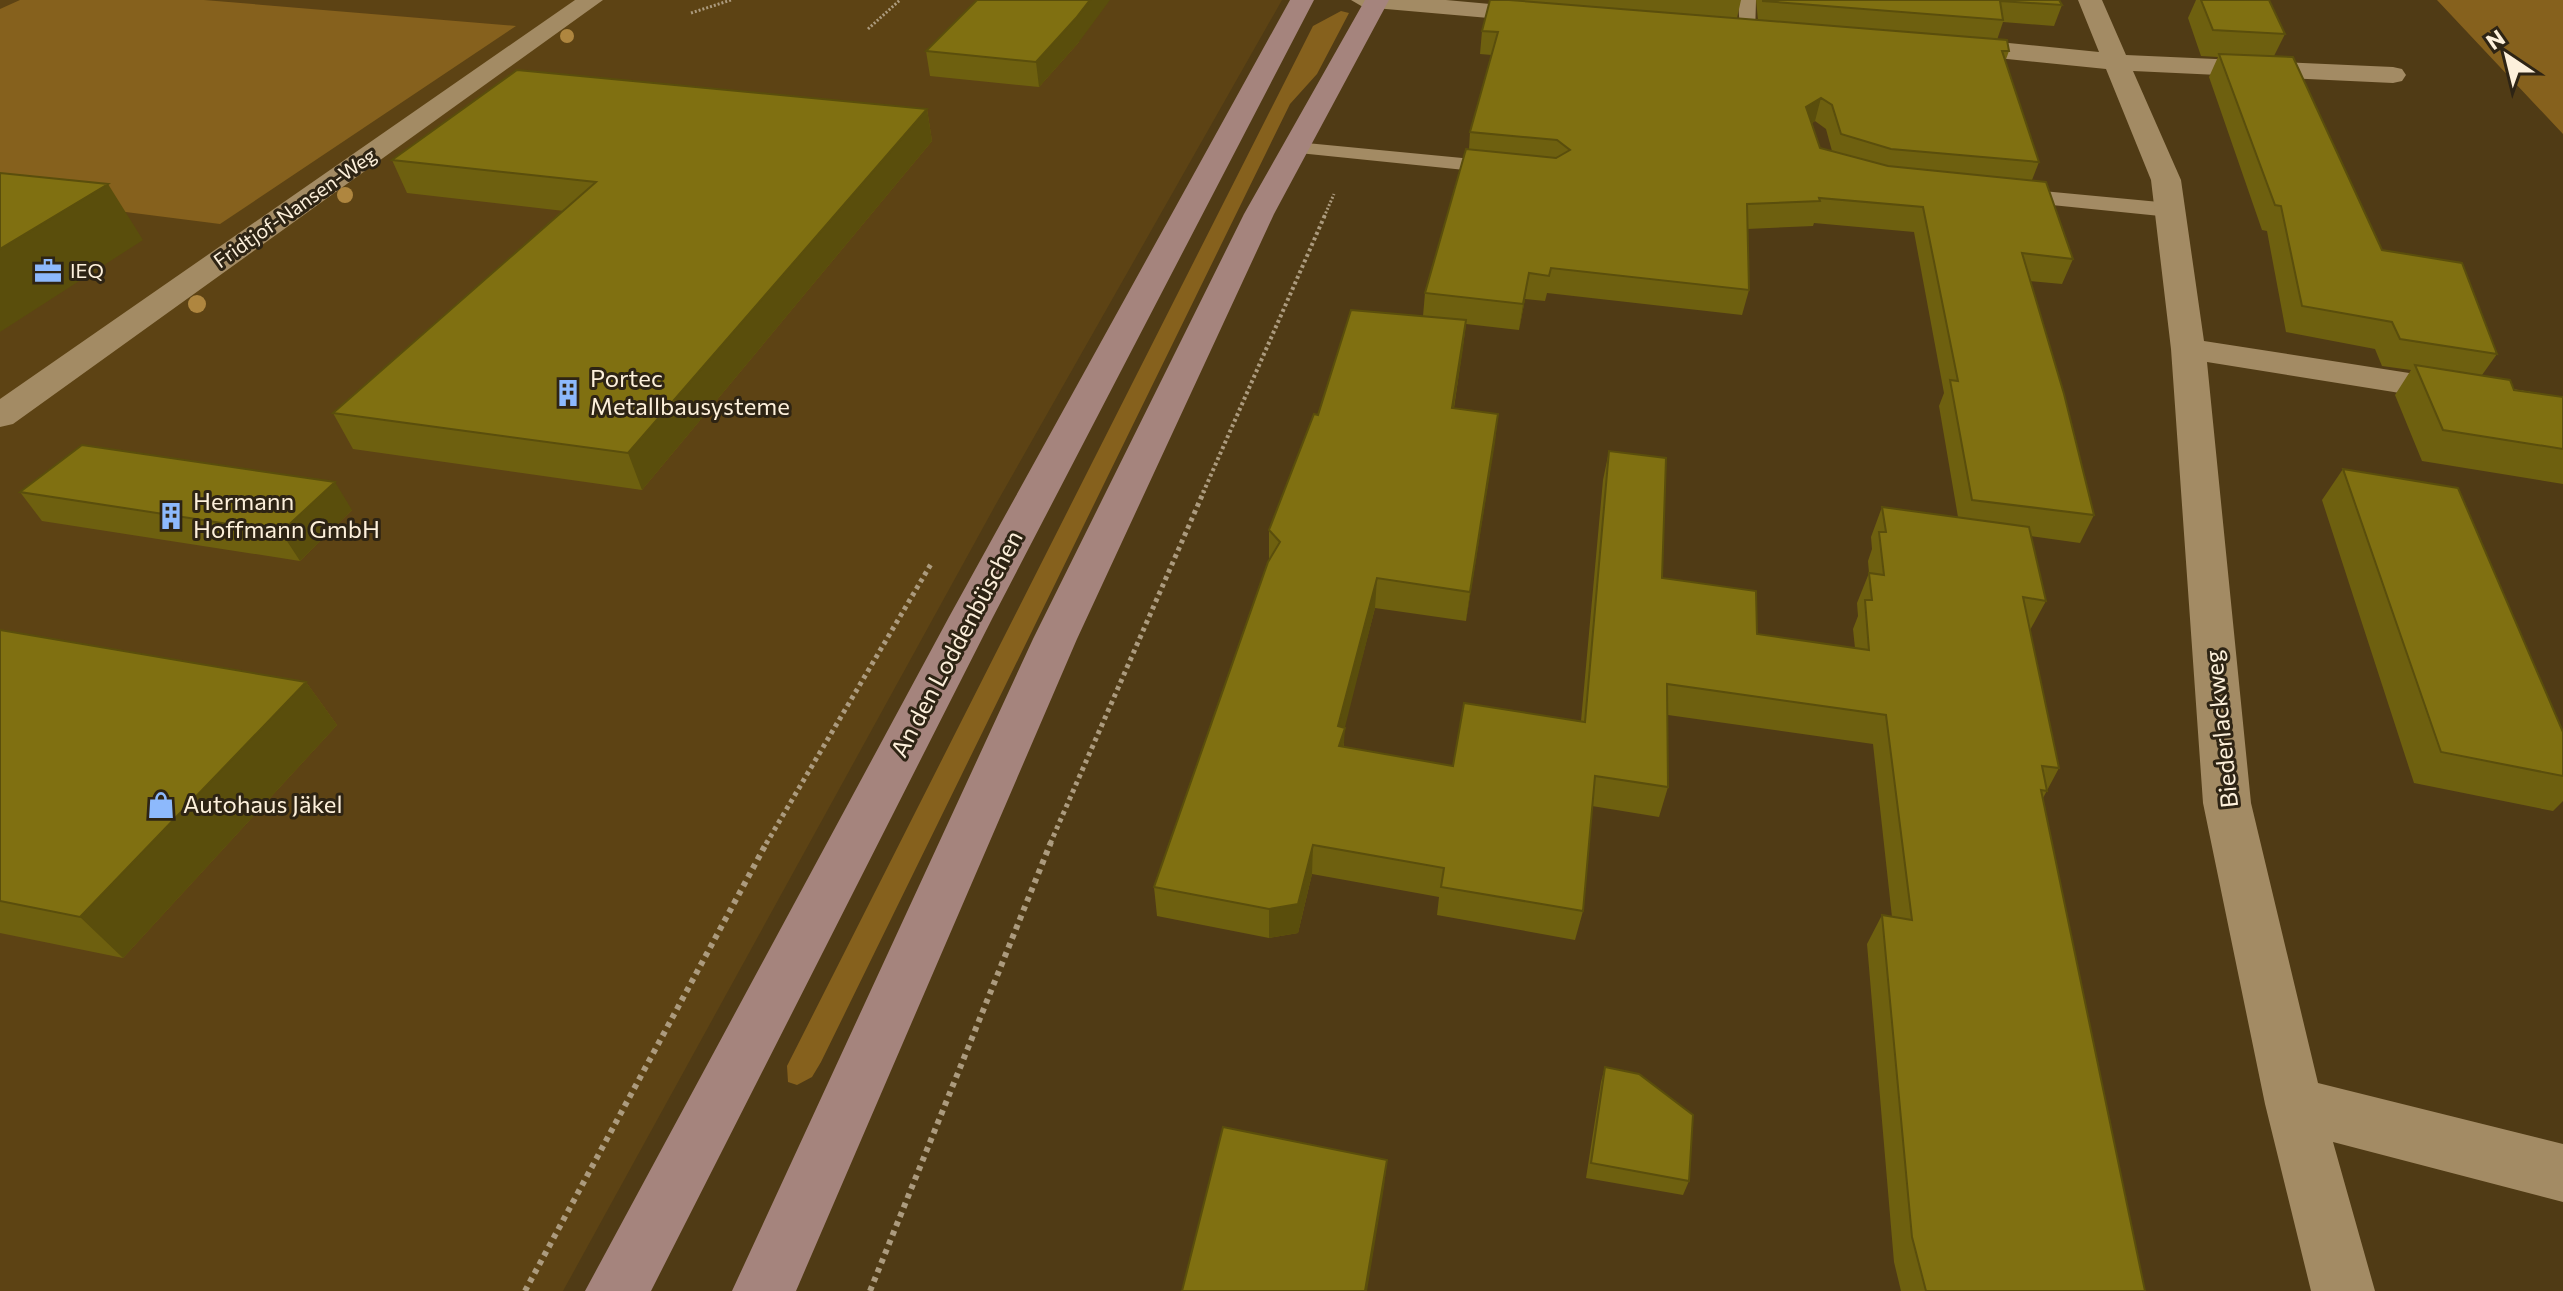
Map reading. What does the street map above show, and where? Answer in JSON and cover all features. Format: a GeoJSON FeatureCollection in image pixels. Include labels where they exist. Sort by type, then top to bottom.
{"type":"FeatureCollection","features":[{"type":"Feature","properties":{"kind":"main road","name":"An den Loddenbüschen"},"geometry":{"type":"LineString","coordinates":[[617,1291],[978,603],[1302,0]]}},
{"type":"Feature","properties":{"kind":"main road"},"geometry":{"type":"LineString","coordinates":[[764,1291],[1055,639],[1259,214],[1372,0]]}},
{"type":"Feature","properties":{"kind":"street","name":"Fridtjof-Nansen-Weg"},"geometry":{"type":"LineString","coordinates":[[0,416],[591,0]]}},
{"type":"Feature","properties":{"kind":"street"},"geometry":{"type":"LineString","coordinates":[[1372,0],[1575,18]]}},
{"type":"Feature","properties":{"kind":"street","name":"Biederlackweg"},"geometry":{"type":"LineString","coordinates":[[2090,0],[2166,180],[2188,349],[2227,803],[2294,1104],[2343,1291]]}},
{"type":"Feature","properties":{"kind":"street"},"geometry":{"type":"LineString","coordinates":[[1717,28],[1780,33]]}},
{"type":"Feature","properties":{"kind":"street"},"geometry":{"type":"LineString","coordinates":[[1919,43],[2118,62],[2393,75]]}},
{"type":"Feature","properties":{"kind":"street"},"geometry":{"type":"LineString","coordinates":[[2188,349],[2563,408]]}},
{"type":"Feature","properties":{"kind":"street"},"geometry":{"type":"LineString","coordinates":[[2294,1104],[2563,1173]]}},
{"type":"Feature","properties":{"kind":"lane"},"geometry":{"type":"LineString","coordinates":[[1747,0],[1749,31]]}},
{"type":"Feature","properties":{"kind":"lane"},"geometry":{"type":"LineString","coordinates":[[1296,148],[1522,170]]}},
{"type":"Feature","properties":{"kind":"lane"},"geometry":{"type":"LineString","coordinates":[[1987,193],[2170,210]]}},
{"type":"Feature","properties":{"kind":"path"},"geometry":{"type":"LineString","coordinates":[[691,13],[731,0]]}},
{"type":"Feature","properties":{"kind":"path"},"geometry":{"type":"LineString","coordinates":[[868,29],[900,0]]}},
{"type":"Feature","properties":{"kind":"path"},"geometry":{"type":"LineString","coordinates":[[870,1291],[1062,814],[1352,153]]}},
{"type":"Feature","properties":{"kind":"shaded area"},"geometry":{"type":"Polygon","coordinates":[[[0,0],[1282,0],[996,504],[563,1291],[0,1291],[0,0]]]}},
{"type":"Feature","properties":{"kind":"shaded area"},"geometry":{"type":"Polygon","coordinates":[[[20,0],[204,0],[516,26],[220,224],[0,196],[0,9],[20,0]]]}},
{"type":"Feature","properties":{"kind":"shaded area"},"geometry":{"type":"Polygon","coordinates":[[[2437,0],[2563,0],[2563,134],[2437,0]]]}},
{"type":"Feature","properties":{"kind":"shaded area"},"geometry":{"type":"Polygon","coordinates":[[[1341,11],[1349,13],[1317,74],[1290,104],[821,1062],[812,1077],[797,1085],[788,1082],[787,1066],[1313,26],[1341,11]]]}},
{"type":"Feature","properties":{"kind":"building"},"geometry":{"type":"Polygon","coordinates":[[[977,0],[1090,0],[1036,62],[926,51],[977,0]]]}},
{"type":"Feature","properties":{"kind":"building"},"geometry":{"type":"Polygon","coordinates":[[[1490,0],[2007,40],[2009,51],[2002,51],[2039,162],[1891,149],[1841,134],[1832,105],[1821,98],[1806,107],[1820,148],[1888,166],[2046,182],[2073,259],[2022,253],[2064,394],[2094,515],[1972,500],[1950,380],[1958,381],[1923,207],[1819,198],[1820,201],[1747,204],[1749,290],[1551,268],[1549,276],[1529,273],[1523,304],[1425,293],[1466,149],[1556,158],[1570,150],[1557,140],[1470,132],[1498,32],[1482,31],[1490,0]]]}},
{"type":"Feature","properties":{"kind":"building"},"geometry":{"type":"Polygon","coordinates":[[[1763,0],[2059,0],[2062,5],[2000,1],[2003,20],[1763,0]]]}},
{"type":"Feature","properties":{"kind":"building"},"geometry":{"type":"Polygon","coordinates":[[[2201,0],[2269,0],[2285,34],[2213,30],[2201,0]]]}},
{"type":"Feature","properties":{"kind":"building"},"geometry":{"type":"Polygon","coordinates":[[[2219,54],[2293,57],[2382,250],[2462,263],[2497,354],[2400,339],[2392,322],[2302,306],[2281,206],[2275,205],[2219,54]]]}},
{"type":"Feature","properties":{"kind":"building"},"geometry":{"type":"Polygon","coordinates":[[[517,70],[927,109],[628,453],[333,413],[596,182],[392,160],[517,70]]]}},
{"type":"Feature","properties":{"kind":"building"},"geometry":{"type":"Polygon","coordinates":[[[0,173],[108,184],[0,249],[0,173]]]}},
{"type":"Feature","properties":{"kind":"building"},"geometry":{"type":"Polygon","coordinates":[[[1351,310],[1466,320],[1452,408],[1498,414],[1470,592],[1377,578],[1338,726],[1345,728],[1339,746],[1453,766],[1464,703],[1585,722],[1609,451],[1666,458],[1662,578],[1756,591],[1757,634],[1869,650],[1865,600],[1872,600],[1869,573],[1884,575],[1879,532],[1886,532],[1882,507],[2029,527],[2046,601],[2023,597],[2059,768],[2042,766],[2047,791],[2041,790],[2145,1291],[1926,1291],[1912,1237],[1882,915],[1912,920],[1886,715],[1667,684],[1668,787],[1595,776],[1583,911],[1441,887],[1444,868],[1313,845],[1298,904],[1269,909],[1154,887],[1268,562],[1280,542],[1269,530],[1314,414],[1318,415],[1351,310]]]}},
{"type":"Feature","properties":{"kind":"building"},"geometry":{"type":"Polygon","coordinates":[[[2415,365],[2510,380],[2514,390],[2563,397],[2563,449],[2443,430],[2415,365]]]}},
{"type":"Feature","properties":{"kind":"building"},"geometry":{"type":"Polygon","coordinates":[[[82,445],[335,482],[281,532],[20,492],[82,445]]]}},
{"type":"Feature","properties":{"kind":"building"},"geometry":{"type":"Polygon","coordinates":[[[2343,469],[2458,488],[2563,732],[2563,776],[2441,752],[2343,469]]]}},
{"type":"Feature","properties":{"kind":"building"},"geometry":{"type":"Polygon","coordinates":[[[0,630],[306,682],[80,917],[0,901],[0,630]]]}},
{"type":"Feature","properties":{"kind":"building"},"geometry":{"type":"Polygon","coordinates":[[[1605,1067],[1639,1074],[1693,1115],[1689,1181],[1591,1163],[1605,1067]]]}},
{"type":"Feature","properties":{"kind":"building"},"geometry":{"type":"Polygon","coordinates":[[[1223,1127],[1387,1160],[1365,1291],[1182,1291],[1223,1127]]]}},
{"type":"Feature","properties":{"kind":"place","name":"IEQ"},"geometry":{"type":"Point","coordinates":[48,271]}},
{"type":"Feature","properties":{"kind":"place","name":"Portec Metallbausysteme"},"geometry":{"type":"Point","coordinates":[568,393]}},
{"type":"Feature","properties":{"kind":"place","name":"Hermann Hoffmann GmbH"},"geometry":{"type":"Point","coordinates":[171,516]}},
{"type":"Feature","properties":{"kind":"place","name":"Autohaus Jäkel"},"geometry":{"type":"Point","coordinates":[161,805]}}]}
